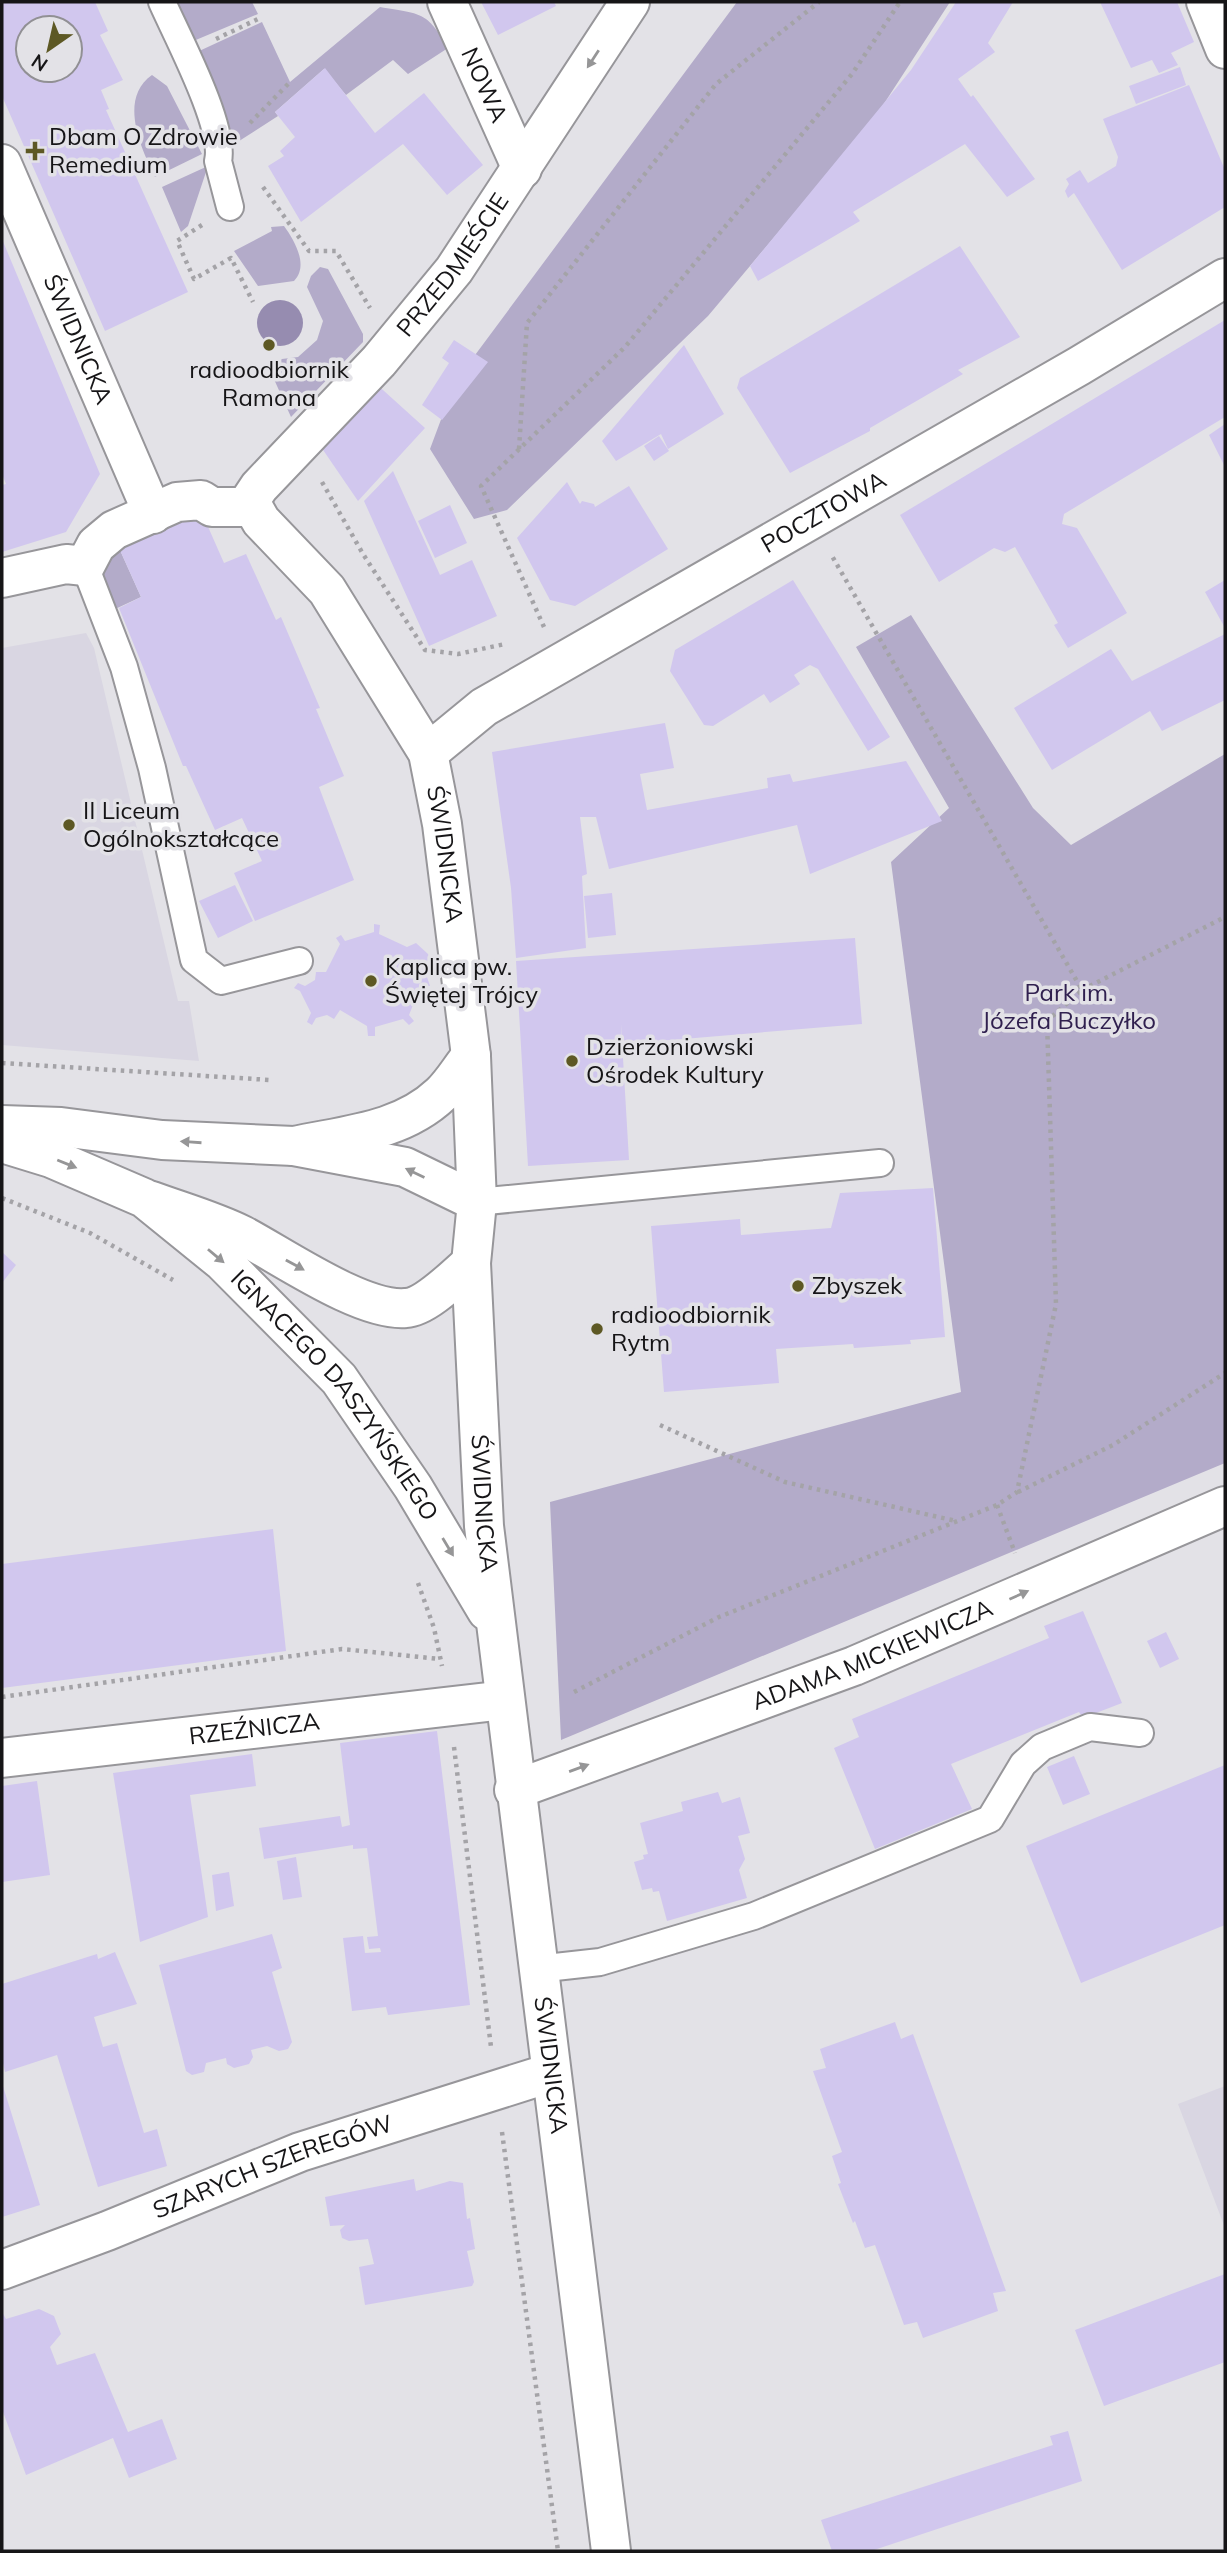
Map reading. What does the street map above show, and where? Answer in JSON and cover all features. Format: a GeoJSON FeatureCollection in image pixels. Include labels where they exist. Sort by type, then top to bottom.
{"type":"FeatureCollection","features":[{"type":"Feature","properties":{"kind":"street","name":"NOWA"},"geometry":{"type":"LineString","coordinates":[[447,2],[522,169]]}},
{"type":"Feature","properties":{"kind":"street","name":"PRZEDMIEŚCIE"},"geometry":{"type":"LineString","coordinates":[[253,507],[251,499],[259,487],[392,345],[454,270],[630,2]]}},
{"type":"Feature","properties":{"kind":"street"},"geometry":{"type":"LineString","coordinates":[[1206,2],[1225,49]]}},
{"type":"Feature","properties":{"kind":"street","name":"ŚWIDNICKA"},"geometry":{"type":"LineString","coordinates":[[2,164],[153,514]]}},
{"type":"Feature","properties":{"kind":"street","name":"POCZTOWA"},"geometry":{"type":"LineString","coordinates":[[428,753],[484,706],[1225,278]]}},
{"type":"Feature","properties":{"kind":"street"},"geometry":{"type":"LineString","coordinates":[[2,578],[66,564],[85,566],[96,545],[114,530],[177,502],[201,500],[212,507],[253,507]]}},
{"type":"Feature","properties":{"kind":"street","name":"ŚWIDNICKA"},"geometry":{"type":"LineString","coordinates":[[253,507],[261,521],[333,598],[428,753],[442,824],[471,1056],[477,1202],[471,1263],[484,1526],[493,1622],[611,2551]]}},
{"type":"Feature","properties":{"kind":"street"},"geometry":{"type":"LineString","coordinates":[[294,1146],[385,1128],[419,1111],[442,1093],[471,1056]]}},
{"type":"Feature","properties":{"kind":"street"},"geometry":{"type":"LineString","coordinates":[[2,1125],[61,1127],[162,1140],[294,1146],[405,1167],[477,1202]]}},
{"type":"Feature","properties":{"kind":"street","name":"IGNACEGO DASZYŃSKIEGO"},"geometry":{"type":"LineString","coordinates":[[2,1143],[51,1158],[144,1198],[239,1234],[337,1287],[380,1304],[407,1308],[432,1296],[471,1263]]}},
{"type":"Feature","properties":{"kind":"street","name":"IGNACEGO DASZYŃSKIEGO"},"geometry":{"type":"LineString","coordinates":[[144,1198],[223,1262],[339,1379],[413,1487],[493,1622]]}},
{"type":"Feature","properties":{"kind":"street","name":"ADAMA MICKIEWICZA"},"geometry":{"type":"LineString","coordinates":[[514,1790],[854,1667],[1225,1506]]}},
{"type":"Feature","properties":{"kind":"street","name":"RZEŹNICZA"},"geometry":{"type":"LineString","coordinates":[[2,1758],[505,1700]]}},
{"type":"Feature","properties":{"kind":"street","name":"SZARYCH SZEREGÓW"},"geometry":{"type":"LineString","coordinates":[[2,2270],[107,2231],[300,2152],[550,2073]]}},
{"type":"Feature","properties":{"kind":"lane"},"geometry":{"type":"LineString","coordinates":[[162,2],[215,124],[220,153],[218,161],[230,207]]}},
{"type":"Feature","properties":{"kind":"lane"},"geometry":{"type":"LineString","coordinates":[[85,566],[124,667],[149,755],[194,960],[221,981],[299,961]]}},
{"type":"Feature","properties":{"kind":"lane"},"geometry":{"type":"LineString","coordinates":[[477,1202],[880,1163]]}},
{"type":"Feature","properties":{"kind":"lane"},"geometry":{"type":"LineString","coordinates":[[537,1969],[600,1962],[754,1916],[990,1819],[1023,1764],[1042,1746],[1090,1727],[1140,1733]]}},
{"type":"Feature","properties":{"kind":"path"},"geometry":{"type":"LineString","coordinates":[[519,450],[527,323],[716,84],[819,2]]}},
{"type":"Feature","properties":{"kind":"path"},"geometry":{"type":"LineString","coordinates":[[560,663],[481,486],[625,347],[835,95],[900,2]]}},
{"type":"Feature","properties":{"kind":"path"},"geometry":{"type":"LineString","coordinates":[[184,53],[260,18]]}},
{"type":"Feature","properties":{"kind":"path"},"geometry":{"type":"LineString","coordinates":[[220,153],[290,82]]}},
{"type":"Feature","properties":{"kind":"path"},"geometry":{"type":"LineString","coordinates":[[253,302],[231,258],[194,279],[177,241],[264,186],[309,251],[336,251],[392,345]]}},
{"type":"Feature","properties":{"kind":"path"},"geometry":{"type":"LineString","coordinates":[[320,478],[363,554],[425,650],[458,654],[509,643]]}},
{"type":"Feature","properties":{"kind":"path"},"geometry":{"type":"LineString","coordinates":[[811,519],[1082,990]]}},
{"type":"Feature","properties":{"kind":"path"},"geometry":{"type":"LineString","coordinates":[[1017,1492],[1056,1304],[1047,1021],[1082,990],[1225,917]]}},
{"type":"Feature","properties":{"kind":"path"},"geometry":{"type":"LineString","coordinates":[[2,1063],[270,1080]]}},
{"type":"Feature","properties":{"kind":"path"},"geometry":{"type":"LineString","coordinates":[[2,1198],[90,1233],[177,1282]]}},
{"type":"Feature","properties":{"kind":"path"},"geometry":{"type":"LineString","coordinates":[[575,1692],[719,1617],[997,1505],[1017,1492],[1113,1445],[1225,1373]]}},
{"type":"Feature","properties":{"kind":"path"},"geometry":{"type":"LineString","coordinates":[[660,1425],[785,1482],[957,1521]]}},
{"type":"Feature","properties":{"kind":"path"},"geometry":{"type":"LineString","coordinates":[[997,1505],[1028,1590]]}},
{"type":"Feature","properties":{"kind":"path"},"geometry":{"type":"LineString","coordinates":[[418,1581],[434,1628],[442,1670]]}},
{"type":"Feature","properties":{"kind":"path"},"geometry":{"type":"LineString","coordinates":[[2,1697],[342,1649],[440,1659]]}},
{"type":"Feature","properties":{"kind":"path"},"geometry":{"type":"LineString","coordinates":[[453,1737],[492,2054]]}},
{"type":"Feature","properties":{"kind":"path"},"geometry":{"type":"LineString","coordinates":[[501,2123],[558,2551]]}},
{"type":"Feature","properties":{"kind":"shaded area"},"geometry":{"type":"Polygon","coordinates":[[[280,300],[296,307],[303,323],[296,339],[280,346],[264,339],[257,323],[264,307],[280,300]]]}},
{"type":"Feature","properties":{"kind":"shaded area","name":"II Liceum Ogólnokształcące"},"geometry":{"type":"Polygon","coordinates":[[[86,633],[94,648],[178,1001],[189,1001],[199,1061],[2,1045],[2,648],[86,633]]]}},
{"type":"Feature","properties":{"kind":"shaded area"},"geometry":{"type":"Polygon","coordinates":[[[1225,2086],[1225,2228],[1178,2104],[1225,2086]]]}},
{"type":"Feature","properties":{"kind":"green space"},"geometry":{"type":"Polygon","coordinates":[[[175,2],[252,2],[258,14],[191,42],[175,2]]]}},
{"type":"Feature","properties":{"kind":"green space"},"geometry":{"type":"Polygon","coordinates":[[[737,2],[950,2],[876,116],[708,316],[507,510],[474,519],[430,449],[455,382],[737,2]]]}},
{"type":"Feature","properties":{"kind":"green space"},"geometry":{"type":"Polygon","coordinates":[[[380,7],[422,16],[434,27],[448,48],[408,74],[393,60],[346,95],[324,69],[275,112],[278,116],[236,143],[197,52],[262,22],[290,82],[380,7]]]}},
{"type":"Feature","properties":{"kind":"green space"},"geometry":{"type":"Polygon","coordinates":[[[152,75],[167,86],[202,154],[155,177],[139,138],[134,110],[142,85],[152,75]]]}},
{"type":"Feature","properties":{"kind":"green space"},"geometry":{"type":"Polygon","coordinates":[[[208,166],[188,226],[181,232],[162,187],[208,166]]]}},
{"type":"Feature","properties":{"kind":"green space"},"geometry":{"type":"Polygon","coordinates":[[[284,226],[299,254],[298,275],[294,281],[258,286],[234,251],[272,231],[271,227],[284,226]]]}},
{"type":"Feature","properties":{"kind":"green space"},"geometry":{"type":"Polygon","coordinates":[[[320,267],[328,269],[363,334],[363,342],[291,417],[273,377],[273,367],[282,359],[298,357],[317,340],[323,321],[307,287],[311,276],[320,267]]]}},
{"type":"Feature","properties":{"kind":"green space"},"geometry":{"type":"Polygon","coordinates":[[[115,539],[141,597],[113,610],[100,569],[115,539]]]}},
{"type":"Feature","properties":{"kind":"green space","name":"Park im. Józefa Buczyłko"},"geometry":{"type":"Polygon","coordinates":[[[911,615],[1033,808],[1071,845],[1225,754],[1225,1463],[561,1740],[550,1502],[961,1392],[891,862],[949,808],[856,647],[911,615]]]}},
{"type":"Feature","properties":{"kind":"building"},"geometry":{"type":"Polygon","coordinates":[[[2,2],[95,2],[108,31],[100,35],[123,80],[101,90],[109,109],[106,110],[188,292],[105,331],[2,96],[2,2]]]}},
{"type":"Feature","properties":{"kind":"building"},"geometry":{"type":"Polygon","coordinates":[[[481,2],[554,2],[556,6],[498,35],[481,2]]]}},
{"type":"Feature","properties":{"kind":"building"},"geometry":{"type":"Polygon","coordinates":[[[956,2],[1013,2],[988,43],[995,52],[958,79],[971,97],[973,95],[1035,179],[1007,197],[965,144],[853,212],[860,221],[758,281],[750,266],[911,70],[956,2]]]}},
{"type":"Feature","properties":{"kind":"building"},"geometry":{"type":"Polygon","coordinates":[[[1100,2],[1177,2],[1194,42],[1171,53],[1178,65],[1159,73],[1152,60],[1131,68],[1100,2]]]}},
{"type":"Feature","properties":{"kind":"building"},"geometry":{"type":"Polygon","coordinates":[[[1180,67],[1186,85],[1136,104],[1129,86],[1180,67]]]}},
{"type":"Feature","properties":{"kind":"building"},"geometry":{"type":"Polygon","coordinates":[[[325,68],[375,133],[424,93],[483,165],[447,195],[403,144],[301,222],[268,166],[284,156],[280,151],[295,137],[275,112],[325,68]]]}},
{"type":"Feature","properties":{"kind":"building"},"geometry":{"type":"Polygon","coordinates":[[[1189,85],[1225,170],[1225,207],[1122,270],[1074,193],[1068,198],[1065,191],[1069,184],[1066,179],[1080,170],[1088,183],[1116,166],[1118,157],[1103,119],[1189,85]]]}},
{"type":"Feature","properties":{"kind":"building"},"geometry":{"type":"Polygon","coordinates":[[[2,239],[100,474],[66,532],[2,552],[2,485],[6,484],[2,474],[2,239]]]}},
{"type":"Feature","properties":{"kind":"building"},"geometry":{"type":"Polygon","coordinates":[[[960,246],[1020,337],[958,370],[963,374],[870,428],[870,431],[790,473],[737,388],[740,378],[960,246]]]}},
{"type":"Feature","properties":{"kind":"building"},"geometry":{"type":"Polygon","coordinates":[[[1225,320],[1225,417],[1064,514],[1062,524],[1077,528],[1127,613],[1068,648],[1054,625],[1058,623],[1015,547],[1005,552],[994,548],[939,582],[900,515],[1225,320]]]}},
{"type":"Feature","properties":{"kind":"building"},"geometry":{"type":"Polygon","coordinates":[[[454,340],[488,362],[442,420],[422,405],[449,363],[442,358],[454,340]]]}},
{"type":"Feature","properties":{"kind":"building"},"geometry":{"type":"Polygon","coordinates":[[[684,345],[724,414],[668,449],[661,434],[616,461],[602,441],[684,345]]]}},
{"type":"Feature","properties":{"kind":"building"},"geometry":{"type":"Polygon","coordinates":[[[373,381],[425,428],[358,501],[319,444],[373,381]]]}},
{"type":"Feature","properties":{"kind":"building"},"geometry":{"type":"Polygon","coordinates":[[[1225,424],[1225,467],[1209,435],[1225,424]]]}},
{"type":"Feature","properties":{"kind":"building"},"geometry":{"type":"Polygon","coordinates":[[[659,436],[669,451],[654,461],[644,446],[659,436]]]}},
{"type":"Feature","properties":{"kind":"building"},"geometry":{"type":"Polygon","coordinates":[[[393,471],[440,575],[472,560],[497,616],[429,646],[364,501],[393,471]]]}},
{"type":"Feature","properties":{"kind":"building"},"geometry":{"type":"Polygon","coordinates":[[[567,482],[580,504],[582,501],[594,504],[595,507],[629,486],[668,549],[575,606],[550,600],[517,538],[567,482]]]}},
{"type":"Feature","properties":{"kind":"building"},"geometry":{"type":"Polygon","coordinates":[[[198,504],[224,563],[246,554],[276,620],[281,617],[320,708],[316,709],[344,776],[319,787],[354,880],[255,921],[234,873],[262,861],[242,818],[215,830],[186,766],[183,766],[119,608],[141,597],[115,539],[141,526],[145,537],[176,525],[170,514],[198,504]]]}},
{"type":"Feature","properties":{"kind":"building"},"geometry":{"type":"Polygon","coordinates":[[[450,505],[467,543],[435,558],[418,521],[450,505]]]}},
{"type":"Feature","properties":{"kind":"building"},"geometry":{"type":"Polygon","coordinates":[[[793,580],[890,737],[868,751],[818,669],[810,665],[794,675],[800,684],[770,703],[764,694],[713,726],[704,725],[670,671],[675,650],[793,580]]]}},
{"type":"Feature","properties":{"kind":"building"},"geometry":{"type":"Polygon","coordinates":[[[1225,580],[1225,628],[1205,592],[1225,580]]]}},
{"type":"Feature","properties":{"kind":"building"},"geometry":{"type":"Polygon","coordinates":[[[1225,634],[1225,700],[1162,731],[1150,711],[1052,770],[1014,708],[1111,649],[1132,681],[1225,634]]]}},
{"type":"Feature","properties":{"kind":"building"},"geometry":{"type":"Polygon","coordinates":[[[665,723],[674,768],[640,774],[647,810],[768,788],[767,778],[790,774],[793,782],[906,761],[942,821],[810,874],[797,825],[609,869],[596,817],[580,817],[587,874],[582,876],[586,948],[516,958],[511,888],[492,752],[665,723]]]}},
{"type":"Feature","properties":{"kind":"building"},"geometry":{"type":"Polygon","coordinates":[[[235,885],[253,921],[218,938],[199,901],[235,885]]]}},
{"type":"Feature","properties":{"kind":"building"},"geometry":{"type":"Polygon","coordinates":[[[612,893],[616,935],[588,938],[584,896],[612,893]]]}},
{"type":"Feature","properties":{"kind":"building","name":"Kaplica pw. Świętej Trójcy"},"geometry":{"type":"Polygon","coordinates":[[[374,924],[380,925],[379,934],[407,947],[416,943],[428,954],[432,966],[427,977],[430,986],[421,985],[409,1015],[414,1021],[409,1025],[403,1019],[375,1027],[375,1036],[368,1036],[367,1026],[340,1010],[334,1019],[327,1015],[316,1018],[312,1025],[307,1022],[311,1013],[300,991],[294,988],[298,983],[305,986],[315,980],[316,972],[326,972],[340,944],[336,938],[341,935],[345,941],[374,932],[374,924]]]}},
{"type":"Feature","properties":{"kind":"building"},"geometry":{"type":"Polygon","coordinates":[[[855,938],[862,1024],[623,1044],[621,1024],[629,1160],[528,1166],[516,961],[855,938]]]}},
{"type":"Feature","properties":{"kind":"building","name":"Zbyszek"},"geometry":{"type":"Polygon","coordinates":[[[933,1188],[945,1337],[910,1340],[911,1344],[854,1348],[853,1344],[776,1349],[779,1383],[664,1392],[651,1226],[740,1219],[741,1235],[831,1228],[840,1193],[933,1188]]]}},
{"type":"Feature","properties":{"kind":"building"},"geometry":{"type":"Polygon","coordinates":[[[2,1252],[16,1265],[2,1283],[2,1252]]]}},
{"type":"Feature","properties":{"kind":"building"},"geometry":{"type":"Polygon","coordinates":[[[273,1529],[286,1651],[2,1688],[2,1564],[273,1529]]]}},
{"type":"Feature","properties":{"kind":"building"},"geometry":{"type":"Polygon","coordinates":[[[1083,1611],[1122,1703],[1083,1718],[1079,1712],[951,1764],[972,1809],[875,1849],[834,1748],[859,1737],[852,1719],[1049,1638],[1044,1626],[1083,1611]]]}},
{"type":"Feature","properties":{"kind":"building"},"geometry":{"type":"Polygon","coordinates":[[[1166,1632],[1179,1659],[1160,1668],[1147,1641],[1166,1632]]]}},
{"type":"Feature","properties":{"kind":"building"},"geometry":{"type":"Polygon","coordinates":[[[437,1731],[470,2005],[388,2015],[386,2007],[352,2011],[343,1938],[363,1936],[365,1953],[381,1952],[380,1948],[369,1949],[367,1937],[378,1936],[367,1848],[353,1849],[353,1845],[264,1859],[259,1828],[340,1816],[342,1827],[350,1825],[340,1743],[437,1731]]]}},
{"type":"Feature","properties":{"kind":"building"},"geometry":{"type":"Polygon","coordinates":[[[252,1754],[256,1786],[190,1795],[208,1917],[140,1942],[113,1773],[252,1754]]]}},
{"type":"Feature","properties":{"kind":"building"},"geometry":{"type":"Polygon","coordinates":[[[1074,1756],[1090,1794],[1063,1805],[1047,1767],[1074,1756]]]}},
{"type":"Feature","properties":{"kind":"building"},"geometry":{"type":"Polygon","coordinates":[[[1225,1765],[1225,1925],[1081,1983],[1026,1846],[1225,1765]]]}},
{"type":"Feature","properties":{"kind":"building"},"geometry":{"type":"Polygon","coordinates":[[[37,1781],[50,1875],[2,1882],[2,1786],[37,1781]]]}},
{"type":"Feature","properties":{"kind":"building"},"geometry":{"type":"Polygon","coordinates":[[[718,1792],[722,1803],[740,1797],[750,1833],[738,1836],[745,1859],[739,1870],[747,1898],[667,1921],[659,1891],[653,1892],[652,1888],[642,1890],[634,1862],[644,1859],[643,1855],[648,1854],[640,1823],[683,1811],[681,1802],[718,1792]]]}},
{"type":"Feature","properties":{"kind":"building"},"geometry":{"type":"Polygon","coordinates":[[[296,1857],[302,1897],[283,1900],[277,1861],[296,1857]]]}},
{"type":"Feature","properties":{"kind":"building"},"geometry":{"type":"Polygon","coordinates":[[[229,1872],[234,1906],[216,1911],[212,1875],[229,1872]]]}},
{"type":"Feature","properties":{"kind":"building"},"geometry":{"type":"Polygon","coordinates":[[[272,1934],[282,1968],[272,1972],[292,2042],[288,2049],[279,2051],[267,2046],[251,2050],[253,2057],[249,2064],[234,2068],[227,2064],[226,2058],[206,2063],[204,2072],[192,2075],[186,2071],[159,1965],[272,1934]]]}},
{"type":"Feature","properties":{"kind":"building"},"geometry":{"type":"Polygon","coordinates":[[[115,1952],[137,2004],[94,2017],[103,2047],[117,2043],[144,2133],[157,2129],[167,2166],[98,2187],[57,2055],[5,2072],[2,2059],[2,1984],[97,1954],[98,1959],[115,1952]]]}},
{"type":"Feature","properties":{"kind":"building"},"geometry":{"type":"Polygon","coordinates":[[[895,2022],[901,2039],[913,2034],[1006,2291],[993,2293],[998,2311],[923,2338],[917,2322],[904,2325],[875,2245],[865,2248],[855,2221],[853,2223],[838,2184],[841,2183],[832,2156],[842,2152],[813,2071],[826,2068],[820,2049],[895,2022]]]}},
{"type":"Feature","properties":{"kind":"building"},"geometry":{"type":"Polygon","coordinates":[[[2,2083],[40,2205],[2,2217],[2,2083]]]}},
{"type":"Feature","properties":{"kind":"building"},"geometry":{"type":"Polygon","coordinates":[[[414,2179],[416,2191],[450,2181],[463,2183],[467,2219],[470,2218],[475,2249],[467,2251],[474,2282],[472,2286],[365,2305],[359,2267],[374,2264],[368,2239],[349,2241],[342,2238],[340,2230],[345,2225],[330,2226],[325,2197],[414,2179]]]}},
{"type":"Feature","properties":{"kind":"building"},"geometry":{"type":"Polygon","coordinates":[[[1225,2274],[1225,2362],[1104,2406],[1075,2330],[1225,2274]]]}},
{"type":"Feature","properties":{"kind":"building"},"geometry":{"type":"Polygon","coordinates":[[[39,2309],[54,2316],[61,2334],[50,2347],[57,2365],[95,2353],[128,2432],[162,2419],[177,2459],[129,2478],[113,2438],[26,2475],[2,2409],[2,2312],[6,2319],[39,2309]]]}},
{"type":"Feature","properties":{"kind":"building"},"geometry":{"type":"Polygon","coordinates":[[[1068,2431],[1082,2481],[871,2551],[832,2551],[821,2520],[1053,2445],[1050,2436],[1068,2431]]]}},
{"type":"Feature","properties":{"kind":"place","name":"Dbam O Zdrowie Remedium"},"geometry":{"type":"Point","coordinates":[35,151]}},
{"type":"Feature","properties":{"kind":"place","name":"radioodbiornik Ramona"},"geometry":{"type":"Point","coordinates":[269,345]}},
{"type":"Feature","properties":{"kind":"place","name":"II Liceum Ogólnokształcące"},"geometry":{"type":"Point","coordinates":[69,825]}},
{"type":"Feature","properties":{"kind":"place","name":"Kaplica pw. Świętej Trójcy"},"geometry":{"type":"Point","coordinates":[371,981]}},
{"type":"Feature","properties":{"kind":"place","name":"Dzierżoniowski Ośrodek Kultury"},"geometry":{"type":"Point","coordinates":[572,1061]}},
{"type":"Feature","properties":{"kind":"place","name":"Zbyszek"},"geometry":{"type":"Point","coordinates":[798,1286]}},
{"type":"Feature","properties":{"kind":"place","name":"radioodbiornik Rytm"},"geometry":{"type":"Point","coordinates":[597,1329]}}]}
